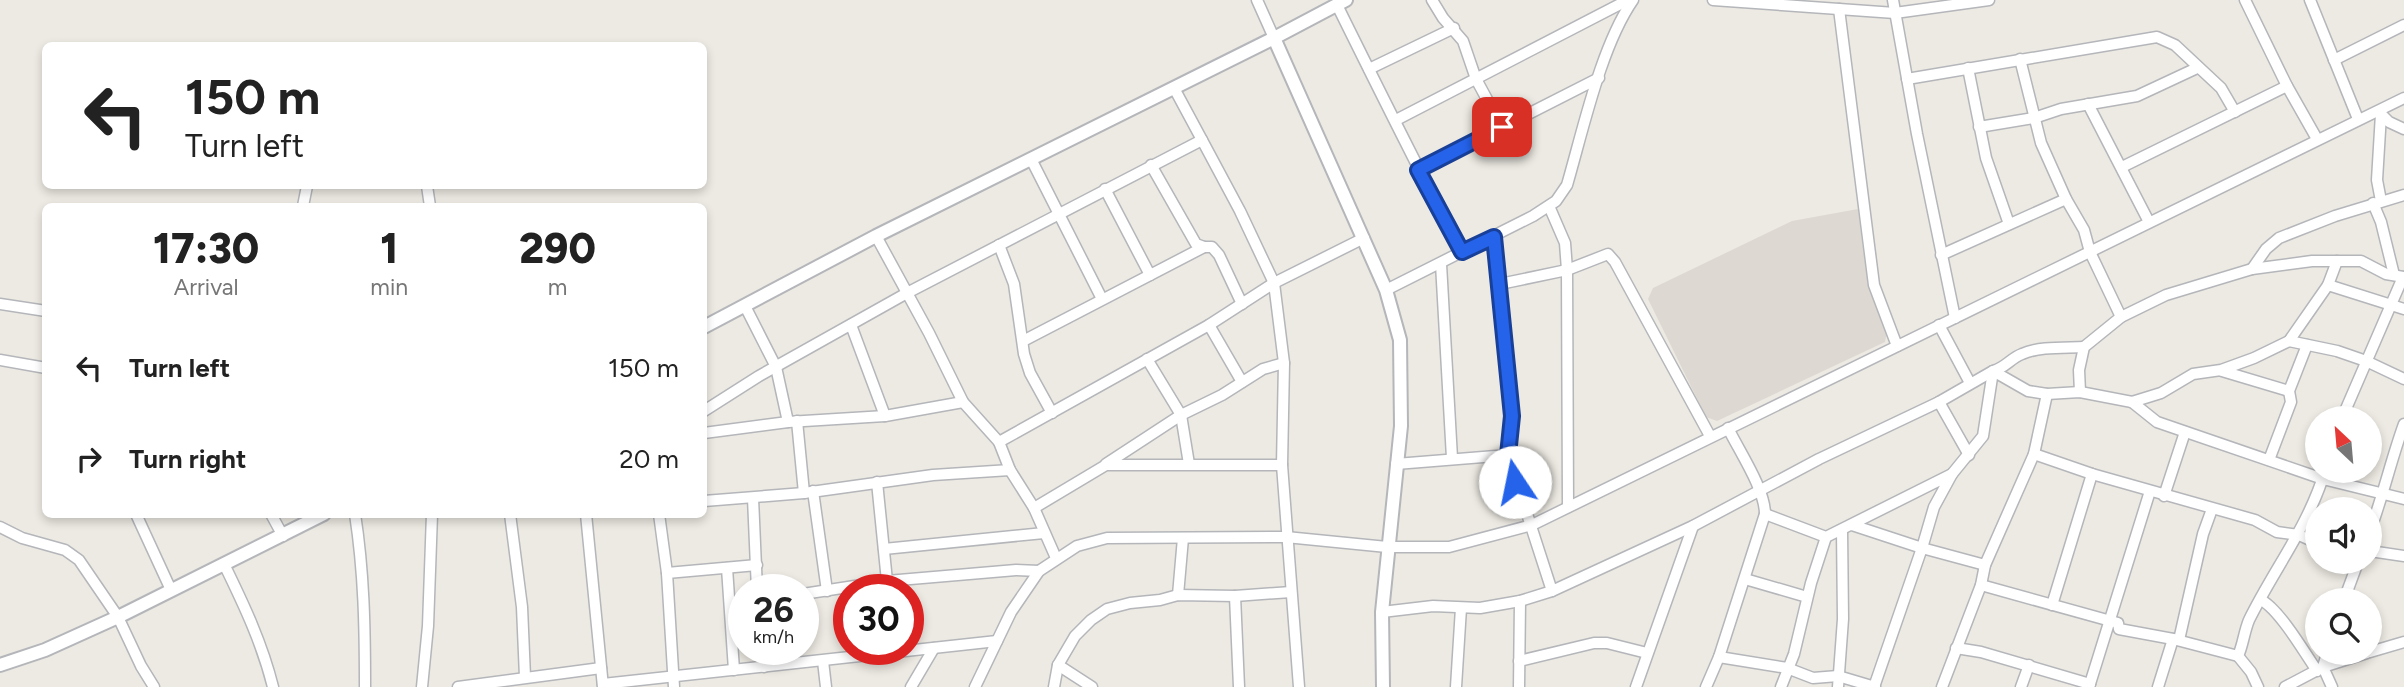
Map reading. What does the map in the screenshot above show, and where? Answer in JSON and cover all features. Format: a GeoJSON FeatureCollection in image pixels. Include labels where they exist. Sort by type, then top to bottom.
{"type":"FeatureCollection","features":[{"type":"Feature","properties":{"kind":"street"},"geometry":{"type":"LineString","coordinates":[[1258,0],[1364,238],[1385,290],[1400,340],[1401,426],[1382,611],[1383,687]]}},
{"type":"Feature","properties":{"kind":"street"},"geometry":{"type":"LineString","coordinates":[[1432,0],[1463,41],[1476,79],[1502,127]]}},
{"type":"Feature","properties":{"kind":"street"},"geometry":{"type":"LineString","coordinates":[[1396,120],[1628,0]]}},
{"type":"Feature","properties":{"kind":"street"},"geometry":{"type":"LineString","coordinates":[[1385,290],[1494,237],[1556,201],[1567,185],[1599,78],[1619,23],[1633,0]]}},
{"type":"Feature","properties":{"kind":"street"},"geometry":{"type":"LineString","coordinates":[[1713,0],[1895,13],[1982,1]]}},
{"type":"Feature","properties":{"kind":"street"},"geometry":{"type":"LineString","coordinates":[[1894,0],[1907,79],[1955,318]]}},
{"type":"Feature","properties":{"kind":"street"},"geometry":{"type":"LineString","coordinates":[[2245,0],[2287,86],[2317,139]]}},
{"type":"Feature","properties":{"kind":"street"},"geometry":{"type":"LineString","coordinates":[[2310,0],[2358,119]]}},
{"type":"Feature","properties":{"kind":"street"},"geometry":{"type":"LineString","coordinates":[[707,325],[876,236],[1341,3],[1369,69],[1418,170],[1462,252]]}},
{"type":"Feature","properties":{"kind":"street"},"geometry":{"type":"LineString","coordinates":[[1839,9],[1874,285],[1897,346]]}},
{"type":"Feature","properties":{"kind":"street"},"geometry":{"type":"LineString","coordinates":[[2334,60],[2404,26]]}},
{"type":"Feature","properties":{"kind":"street"},"geometry":{"type":"LineString","coordinates":[[1369,69],[1454,28]]}},
{"type":"Feature","properties":{"kind":"street"},"geometry":{"type":"LineString","coordinates":[[1907,79],[2157,37],[2175,45],[2221,88],[2235,112]]}},
{"type":"Feature","properties":{"kind":"street"},"geometry":{"type":"LineString","coordinates":[[2020,59],[2041,143],[2066,199],[2084,230],[2090,251],[2121,317]]}},
{"type":"Feature","properties":{"kind":"street"},"geometry":{"type":"LineString","coordinates":[[1968,68],[1991,176],[2009,224]]}},
{"type":"Feature","properties":{"kind":"street"},"geometry":{"type":"LineString","coordinates":[[1979,127],[2137,96],[2197,68]]}},
{"type":"Feature","properties":{"kind":"street"},"geometry":{"type":"LineString","coordinates":[[1418,170],[1599,78]]}},
{"type":"Feature","properties":{"kind":"street"},"geometry":{"type":"LineString","coordinates":[[2122,167],[2287,86]]}},
{"type":"Feature","properties":{"kind":"street"},"geometry":{"type":"LineString","coordinates":[[1174,88],[1240,211],[1274,283],[1283,363],[1282,466],[1299,687]]}},
{"type":"Feature","properties":{"kind":"street"},"geometry":{"type":"LineString","coordinates":[[975,687],[1011,612],[1039,571],[1077,546],[1107,538],[1286,537],[1387,547],[1449,547],[1532,524],[2404,98]]}},
{"type":"Feature","properties":{"kind":"street"},"geometry":{"type":"LineString","coordinates":[[2088,104],[2149,222]]}},
{"type":"Feature","properties":{"kind":"street"},"geometry":{"type":"LineString","coordinates":[[2379,112],[2404,129]]}},
{"type":"Feature","properties":{"kind":"street"},"geometry":{"type":"LineString","coordinates":[[2348,406],[2401,276],[2381,222],[2377,202],[2379,112]]}},
{"type":"Feature","properties":{"kind":"street"},"geometry":{"type":"LineString","coordinates":[[707,409],[907,293],[1202,140]]}},
{"type":"Feature","properties":{"kind":"street"},"geometry":{"type":"LineString","coordinates":[[1031,159],[1102,299]]}},
{"type":"Feature","properties":{"kind":"street"},"geometry":{"type":"LineString","coordinates":[[1151,165],[1186,231],[1196,244],[1212,247],[1219,255],[1242,304]]}},
{"type":"Feature","properties":{"kind":"street"},"geometry":{"type":"LineString","coordinates":[[1105,189],[1150,275]]}},
{"type":"Feature","properties":{"kind":"street"},"geometry":{"type":"LineString","coordinates":[[2252,269],[2266,249],[2279,238],[2377,202],[2404,195]]}},
{"type":"Feature","properties":{"kind":"street"},"geometry":{"type":"LineString","coordinates":[[1941,255],[2066,199]]}},
{"type":"Feature","properties":{"kind":"street"},"geometry":{"type":"LineString","coordinates":[[1549,206],[1565,243],[1567,270],[1568,508]]}},
{"type":"Feature","properties":{"kind":"street"},"geometry":{"type":"LineString","coordinates":[[876,236],[963,402],[999,442],[1010,470],[1034,508],[1056,558]]}},
{"type":"Feature","properties":{"kind":"street"},"geometry":{"type":"LineString","coordinates":[[1494,237],[1512,416],[1508,455],[1552,591]]}},
{"type":"Feature","properties":{"kind":"street"},"geometry":{"type":"LineString","coordinates":[[999,442],[1209,325],[1274,283],[1364,238]]}},
{"type":"Feature","properties":{"kind":"street"},"geometry":{"type":"LineString","coordinates":[[999,245],[1014,284],[1030,373],[1052,413]]}},
{"type":"Feature","properties":{"kind":"street"},"geometry":{"type":"LineString","coordinates":[[1023,341],[1203,247]]}},
{"type":"Feature","properties":{"kind":"street"},"geometry":{"type":"LineString","coordinates":[[1500,284],[1567,270],[1608,254],[1615,262],[1710,436]]}},
{"type":"Feature","properties":{"kind":"street"},"geometry":{"type":"LineString","coordinates":[[2132,402],[2161,393],[2193,374],[2221,370],[2289,341],[2328,285],[2337,261]]}},
{"type":"Feature","properties":{"kind":"street"},"geometry":{"type":"LineString","coordinates":[[1382,611],[1433,606],[1480,608],[1520,601],[1552,591],[1693,526],[1819,459],[1939,402],[1970,383],[2002,369],[2021,354],[2084,347],[2121,317],[2166,295],[2252,269],[2287,263],[2361,261],[2386,274],[2401,276]]}},
{"type":"Feature","properties":{"kind":"street"},"geometry":{"type":"LineString","coordinates":[[1441,264],[1452,458]]}},
{"type":"Feature","properties":{"kind":"street"},"geometry":{"type":"LineString","coordinates":[[2328,285],[2404,309]]}},
{"type":"Feature","properties":{"kind":"street"},"geometry":{"type":"LineString","coordinates":[[0,304],[42,310]]}},
{"type":"Feature","properties":{"kind":"street"},"geometry":{"type":"LineString","coordinates":[[745,306],[776,367],[793,422],[827,591]]}},
{"type":"Feature","properties":{"kind":"street"},"geometry":{"type":"LineString","coordinates":[[851,325],[885,416]]}},
{"type":"Feature","properties":{"kind":"street"},"geometry":{"type":"LineString","coordinates":[[1209,325],[1242,382]]}},
{"type":"Feature","properties":{"kind":"street"},"geometry":{"type":"LineString","coordinates":[[1939,325],[1970,383]]}},
{"type":"Feature","properties":{"kind":"street"},"geometry":{"type":"LineString","coordinates":[[2289,341],[2337,351],[2404,379]]}},
{"type":"Feature","properties":{"kind":"street"},"geometry":{"type":"LineString","coordinates":[[2269,460],[2291,402],[2288,391],[2307,345]]}},
{"type":"Feature","properties":{"kind":"street"},"geometry":{"type":"LineString","coordinates":[[2080,392],[2079,370],[2084,347]]}},
{"type":"Feature","properties":{"kind":"street"},"geometry":{"type":"LineString","coordinates":[[1147,359],[1181,415],[1189,464]]}},
{"type":"Feature","properties":{"kind":"street"},"geometry":{"type":"LineString","coordinates":[[0,360],[42,367]]}},
{"type":"Feature","properties":{"kind":"street"},"geometry":{"type":"LineString","coordinates":[[1034,508],[1106,465],[1181,415],[1263,369],[1283,363]]}},
{"type":"Feature","properties":{"kind":"street"},"geometry":{"type":"LineString","coordinates":[[2221,370],[2288,391]]}},
{"type":"Feature","properties":{"kind":"street"},"geometry":{"type":"LineString","coordinates":[[1993,371],[2028,391],[2048,394],[2080,392],[2132,402],[2157,422],[2305,470]]}},
{"type":"Feature","properties":{"kind":"street"},"geometry":{"type":"LineString","coordinates":[[1719,657],[1787,668],[1813,678],[1874,687],[1934,507],[1952,474],[1983,436],[1993,371]]}},
{"type":"Feature","properties":{"kind":"street"},"geometry":{"type":"LineString","coordinates":[[1942,687],[1981,585],[1985,565],[2034,454],[2048,394]]}},
{"type":"Feature","properties":{"kind":"street"},"geometry":{"type":"LineString","coordinates":[[707,433],[793,422],[885,416],[963,402]]}},
{"type":"Feature","properties":{"kind":"street"},"geometry":{"type":"LineString","coordinates":[[1939,402],[1969,456]]}},
{"type":"Feature","properties":{"kind":"street"},"geometry":{"type":"LineString","coordinates":[[2382,500],[2404,424]]}},
{"type":"Feature","properties":{"kind":"street"},"geometry":{"type":"LineString","coordinates":[[1706,687],[1719,657],[1765,514],[1765,506],[1759,492],[1728,428]]}},
{"type":"Feature","properties":{"kind":"street"},"geometry":{"type":"LineString","coordinates":[[2164,496],[2185,432]]}},
{"type":"Feature","properties":{"kind":"street"},"geometry":{"type":"LineString","coordinates":[[2034,454],[2164,496],[2255,520],[2277,532],[2305,538]]}},
{"type":"Feature","properties":{"kind":"street"},"geometry":{"type":"LineString","coordinates":[[1396,464],[1508,455]]}},
{"type":"Feature","properties":{"kind":"street"},"geometry":{"type":"LineString","coordinates":[[1106,465],[1282,466]]}},
{"type":"Feature","properties":{"kind":"street"},"geometry":{"type":"LineString","coordinates":[[707,501],[808,492],[933,475],[1010,470]]}},
{"type":"Feature","properties":{"kind":"street"},"geometry":{"type":"LineString","coordinates":[[1765,514],[1826,537],[1952,474]]}},
{"type":"Feature","properties":{"kind":"street"},"geometry":{"type":"LineString","coordinates":[[2052,605],[2092,474]]}},
{"type":"Feature","properties":{"kind":"street"},"geometry":{"type":"LineString","coordinates":[[877,482],[886,574]]}},
{"type":"Feature","properties":{"kind":"street"},"geometry":{"type":"LineString","coordinates":[[2238,656],[2248,622],[2299,535],[2321,483]]}},
{"type":"Feature","properties":{"kind":"street"},"geometry":{"type":"LineString","coordinates":[[2348,483],[2404,499]]}},
{"type":"Feature","properties":{"kind":"street"},"geometry":{"type":"LineString","coordinates":[[1956,648],[2029,665],[2089,686],[2150,491]]}},
{"type":"Feature","properties":{"kind":"street"},"geometry":{"type":"LineString","coordinates":[[753,498],[757,574]]}},
{"type":"Feature","properties":{"kind":"street"},"geometry":{"type":"LineString","coordinates":[[2158,687],[2176,640],[2212,509]]}},
{"type":"Feature","properties":{"kind":"street"},"geometry":{"type":"LineString","coordinates":[[138,518],[172,590]]}},
{"type":"Feature","properties":{"kind":"street"},"geometry":{"type":"LineString","coordinates":[[273,518],[283,536]]}},
{"type":"Feature","properties":{"kind":"street"},"geometry":{"type":"LineString","coordinates":[[0,665],[45,650],[118,617],[317,518]]}},
{"type":"Feature","properties":{"kind":"street"},"geometry":{"type":"LineString","coordinates":[[356,518],[363,577],[365,687]]}},
{"type":"Feature","properties":{"kind":"street"},"geometry":{"type":"LineString","coordinates":[[422,687],[428,626],[432,518]]}},
{"type":"Feature","properties":{"kind":"street"},"geometry":{"type":"LineString","coordinates":[[511,518],[522,607],[525,677]]}},
{"type":"Feature","properties":{"kind":"street"},"geometry":{"type":"LineString","coordinates":[[586,518],[603,685],[673,682],[734,670],[997,641]]}},
{"type":"Feature","properties":{"kind":"street"},"geometry":{"type":"LineString","coordinates":[[660,518],[667,573],[673,682]]}},
{"type":"Feature","properties":{"kind":"street"},"geometry":{"type":"LineString","coordinates":[[1852,525],[1985,565]]}},
{"type":"Feature","properties":{"kind":"street"},"geometry":{"type":"LineString","coordinates":[[1636,687],[1693,526]]}},
{"type":"Feature","properties":{"kind":"street"},"geometry":{"type":"LineString","coordinates":[[0,527],[22,538],[65,550],[79,560],[118,617],[154,687]]}},
{"type":"Feature","properties":{"kind":"street"},"geometry":{"type":"LineString","coordinates":[[1838,682],[1843,619],[1842,530]]}},
{"type":"Feature","properties":{"kind":"street"},"geometry":{"type":"LineString","coordinates":[[884,549],[1044,533]]}},
{"type":"Feature","properties":{"kind":"street"},"geometry":{"type":"LineString","coordinates":[[1781,687],[1794,654],[1807,597],[1826,537]]}},
{"type":"Feature","properties":{"kind":"street"},"geometry":{"type":"LineString","coordinates":[[1178,595],[1182,538]]}},
{"type":"Feature","properties":{"kind":"street"},"geometry":{"type":"LineString","coordinates":[[2382,553],[2404,556]]}},
{"type":"Feature","properties":{"kind":"street"},"geometry":{"type":"LineString","coordinates":[[224,564],[249,615],[265,656],[273,687]]}},
{"type":"Feature","properties":{"kind":"street"},"geometry":{"type":"LineString","coordinates":[[667,573],[757,565]]}},
{"type":"Feature","properties":{"kind":"street"},"geometry":{"type":"LineString","coordinates":[[727,568],[734,670]]}},
{"type":"Feature","properties":{"kind":"street"},"geometry":{"type":"LineString","coordinates":[[924,578],[1016,569],[1039,571]]}},
{"type":"Feature","properties":{"kind":"street"},"geometry":{"type":"LineString","coordinates":[[1745,579],[1807,597]]}},
{"type":"Feature","properties":{"kind":"street"},"geometry":{"type":"LineString","coordinates":[[1981,585],[2118,623],[2119,629],[2238,656],[2251,672],[2258,687]]}},
{"type":"Feature","properties":{"kind":"street"},"geometry":{"type":"LineString","coordinates":[[819,592],[833,590]]}},
{"type":"Feature","properties":{"kind":"street"},"geometry":{"type":"LineString","coordinates":[[1054,687],[1058,665],[1075,636],[1107,609],[1178,595],[1235,596],[1291,592]]}},
{"type":"Feature","properties":{"kind":"street"},"geometry":{"type":"LineString","coordinates":[[1235,596],[1239,687]]}},
{"type":"Feature","properties":{"kind":"street"},"geometry":{"type":"LineString","coordinates":[[2261,600],[2269,603],[2332,687]]}},
{"type":"Feature","properties":{"kind":"street"},"geometry":{"type":"LineString","coordinates":[[1519,687],[1520,601]]}},
{"type":"Feature","properties":{"kind":"street"},"geometry":{"type":"LineString","coordinates":[[1456,687],[1461,608]]}},
{"type":"Feature","properties":{"kind":"street"},"geometry":{"type":"LineString","coordinates":[[2382,648],[2404,642]]}},
{"type":"Feature","properties":{"kind":"street"},"geometry":{"type":"LineString","coordinates":[[1520,661],[1594,643],[1607,643],[1647,653]]}},
{"type":"Feature","properties":{"kind":"street"},"geometry":{"type":"LineString","coordinates":[[911,687],[934,648]]}},
{"type":"Feature","properties":{"kind":"street"},"geometry":{"type":"LineString","coordinates":[[823,661],[826,687]]}},
{"type":"Feature","properties":{"kind":"street"},"geometry":{"type":"LineString","coordinates":[[1058,665],[1092,687]]}},
{"type":"Feature","properties":{"kind":"street"},"geometry":{"type":"LineString","coordinates":[[2021,687],[2029,665]]}},
{"type":"Feature","properties":{"kind":"street"},"geometry":{"type":"LineString","coordinates":[[2320,669],[2322,665]]}},
{"type":"Feature","properties":{"kind":"street"},"geometry":{"type":"LineString","coordinates":[[2285,687],[2331,665]]}},
{"type":"Feature","properties":{"kind":"street"},"geometry":{"type":"LineString","coordinates":[[461,687],[601,668]]}},
{"type":"Feature","properties":{"kind":"shaded area"},"geometry":{"type":"Polygon","coordinates":[[[1858,209],[1868,286],[1888,327],[1885,342],[1717,421],[1706,417],[1648,299],[1653,288],[1792,221],[1858,209]]]}},
{"type":"Feature","properties":{"kind":"route"},"geometry":{"type":"LineString","coordinates":[[1502,127],[1418,170],[1462,252],[1494,237],[1512,416],[1508,455],[1515,482]]}}]}
